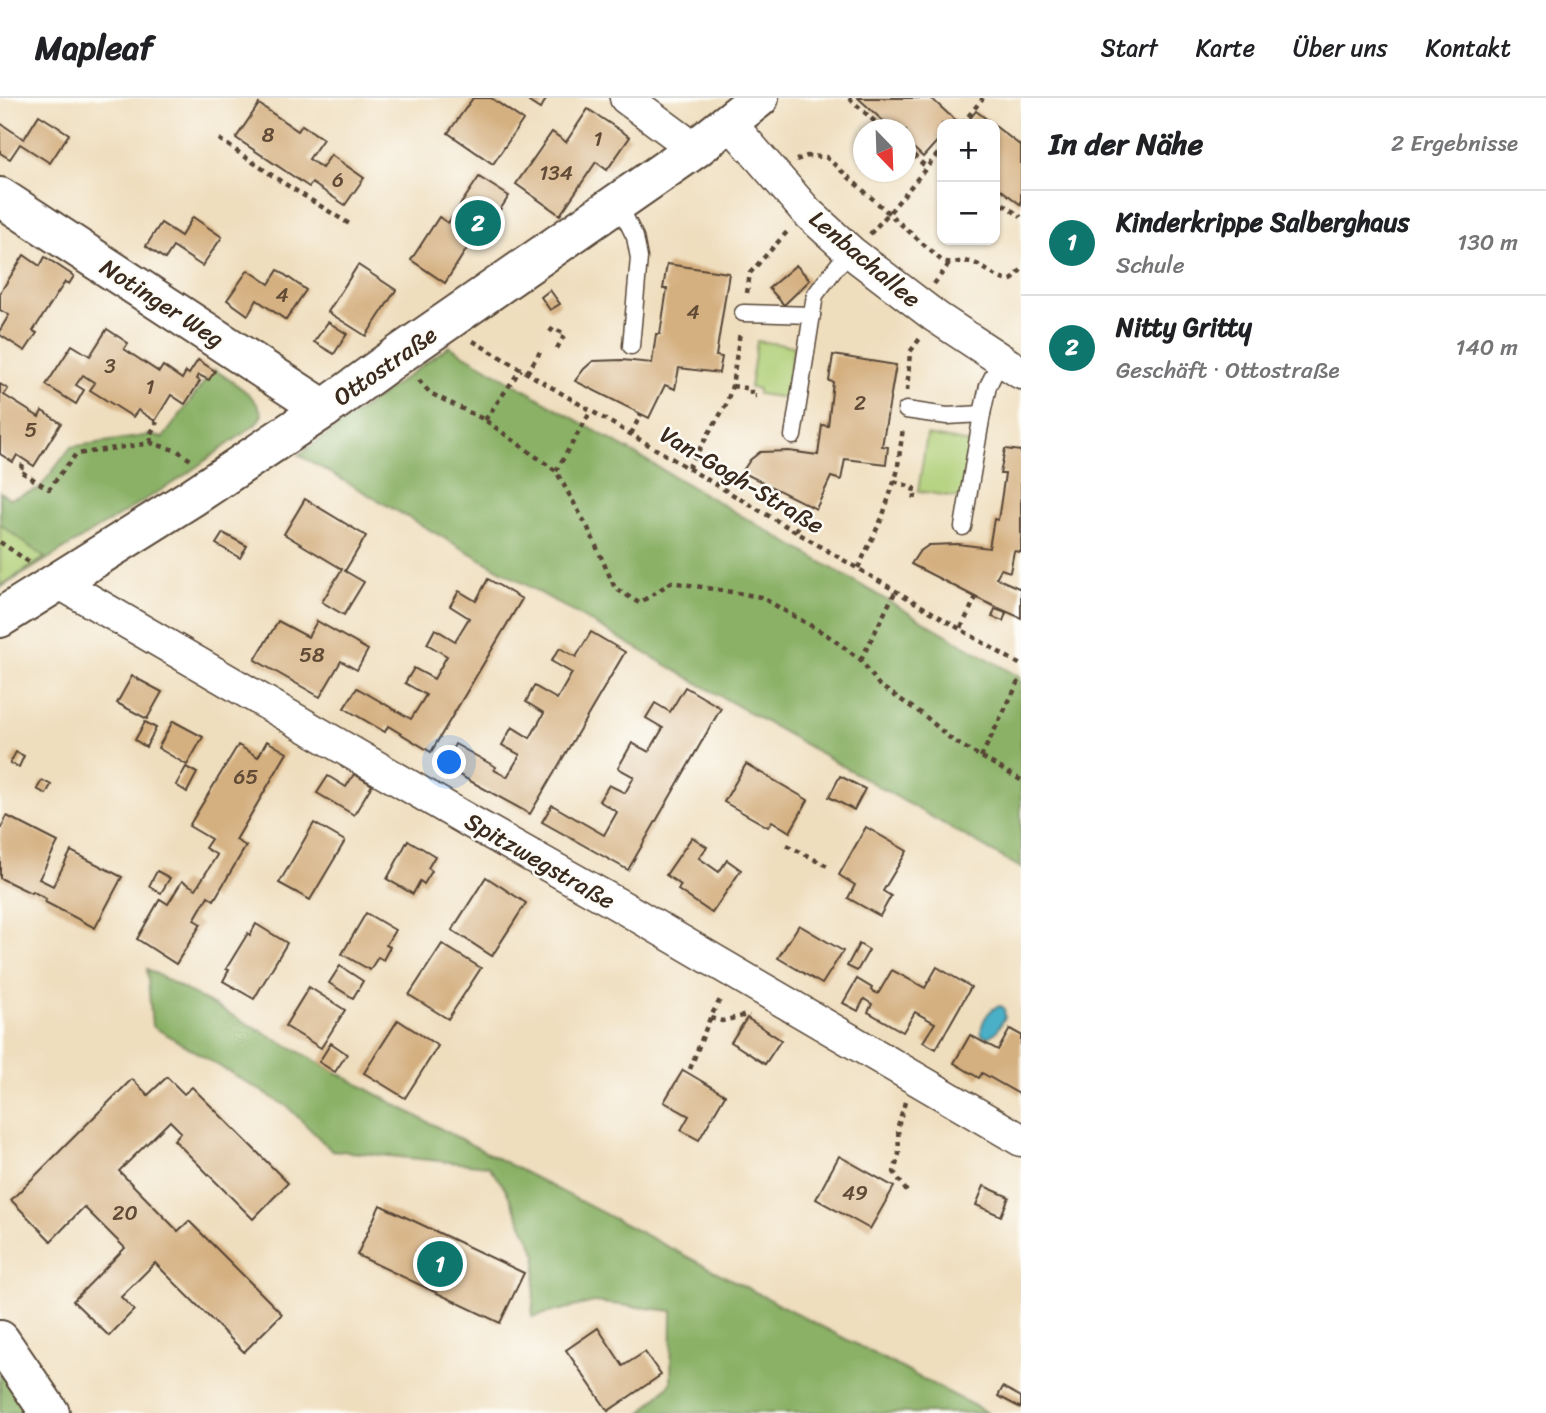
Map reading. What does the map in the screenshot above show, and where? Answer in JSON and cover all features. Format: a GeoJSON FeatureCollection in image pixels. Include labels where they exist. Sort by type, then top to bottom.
{"type":"FeatureCollection","features":[{"type":"Feature","properties":{"kind":"street"},"geometry":{"type":"LineString","coordinates":[[626,98],[695,149]]}},
{"type":"Feature","properties":{"kind":"street","name":"Ottostraße"},"geometry":{"type":"LineString","coordinates":[[0,618],[47,574],[215,483],[324,409],[695,149],[759,98]]}},
{"type":"Feature","properties":{"kind":"street","name":"Lenbachallee"},"geometry":{"type":"LineString","coordinates":[[729,122],[807,212],[852,253],[936,317],[1011,367]]}},
{"type":"Feature","properties":{"kind":"street","name":"Notinger Weg"},"geometry":{"type":"LineString","coordinates":[[0,197],[324,409]]}},
{"type":"Feature","properties":{"kind":"street","name":"Spitzwegstraße"},"geometry":{"type":"LineString","coordinates":[[47,574],[1021,1140]]}},
{"type":"Feature","properties":{"kind":"street"},"geometry":{"type":"LineString","coordinates":[[0,1340],[50,1413]]}},
{"type":"Feature","properties":{"kind":"lane"},"geometry":{"type":"LineString","coordinates":[[618,203],[635,237],[639,258],[631,346]]}},
{"type":"Feature","properties":{"kind":"lane"},"geometry":{"type":"LineString","coordinates":[[793,436],[815,295],[838,265],[852,253]]}},
{"type":"Feature","properties":{"kind":"lane"},"geometry":{"type":"LineString","coordinates":[[743,313],[812,315]]}},
{"type":"Feature","properties":{"kind":"lane"},"geometry":{"type":"LineString","coordinates":[[964,527],[988,386],[1011,367]]}},
{"type":"Feature","properties":{"kind":"lane"},"geometry":{"type":"LineString","coordinates":[[906,410],[947,416],[982,414]]}},
{"type":"Feature","properties":{"kind":"path"},"geometry":{"type":"LineString","coordinates":[[849,98],[872,119]]}},
{"type":"Feature","properties":{"kind":"path"},"geometry":{"type":"LineString","coordinates":[[966,119],[983,98]]}},
{"type":"Feature","properties":{"kind":"path"},"geometry":{"type":"LineString","coordinates":[[219,139],[351,225]]}},
{"type":"Feature","properties":{"kind":"path"},"geometry":{"type":"LineString","coordinates":[[789,163],[807,156],[827,157],[941,262],[973,262],[1007,280],[1021,270]]}},
{"type":"Feature","properties":{"kind":"path"},"geometry":{"type":"LineString","coordinates":[[916,158],[928,168]]}},
{"type":"Feature","properties":{"kind":"path"},"geometry":{"type":"LineString","coordinates":[[852,253],[937,160]]}},
{"type":"Feature","properties":{"kind":"path"},"geometry":{"type":"LineString","coordinates":[[1000,202],[1021,217]]}},
{"type":"Feature","properties":{"kind":"path"},"geometry":{"type":"LineString","coordinates":[[688,468],[726,405],[732,386],[750,273],[795,223]]}},
{"type":"Feature","properties":{"kind":"path"},"geometry":{"type":"LineString","coordinates":[[858,568],[882,518],[897,472],[906,410],[910,352],[936,317]]}},
{"type":"Feature","properties":{"kind":"path","name":"Van-Gogh-Straße"},"geometry":{"type":"LineString","coordinates":[[447,323],[1021,665]]}},
{"type":"Feature","properties":{"kind":"path"},"geometry":{"type":"LineString","coordinates":[[550,332],[553,328],[565,334],[555,352]]}},
{"type":"Feature","properties":{"kind":"path"},"geometry":{"type":"LineString","coordinates":[[527,373],[540,352]]}},
{"type":"Feature","properties":{"kind":"path"},"geometry":{"type":"LineString","coordinates":[[397,356],[430,393],[485,420],[556,471],[588,528],[615,588],[639,603],[672,582],[761,597],[827,635],[861,660],[880,685],[925,716],[952,740],[1021,780]]}},
{"type":"Feature","properties":{"kind":"path"},"geometry":{"type":"LineString","coordinates":[[485,420],[521,369]]}},
{"type":"Feature","properties":{"kind":"path"},"geometry":{"type":"LineString","coordinates":[[732,386],[751,389],[751,396],[756,396]]}},
{"type":"Feature","properties":{"kind":"path"},"geometry":{"type":"LineString","coordinates":[[556,471],[592,411]]}},
{"type":"Feature","properties":{"kind":"path"},"geometry":{"type":"LineString","coordinates":[[631,434],[641,414]]}},
{"type":"Feature","properties":{"kind":"path"},"geometry":{"type":"LineString","coordinates":[[152,443],[150,435],[157,422]]}},
{"type":"Feature","properties":{"kind":"path"},"geometry":{"type":"LineString","coordinates":[[23,464],[20,471],[49,489],[76,454],[152,443],[178,451],[203,468],[215,483]]}},
{"type":"Feature","properties":{"kind":"path"},"geometry":{"type":"LineString","coordinates":[[894,481],[914,488],[912,496],[917,497]]}},
{"type":"Feature","properties":{"kind":"path"},"geometry":{"type":"LineString","coordinates":[[796,531],[809,506]]}},
{"type":"Feature","properties":{"kind":"path"},"geometry":{"type":"LineString","coordinates":[[0,542],[47,574]]}},
{"type":"Feature","properties":{"kind":"path"},"geometry":{"type":"LineString","coordinates":[[861,660],[896,590]]}},
{"type":"Feature","properties":{"kind":"path"},"geometry":{"type":"LineString","coordinates":[[961,628],[976,597]]}},
{"type":"Feature","properties":{"kind":"path"},"geometry":{"type":"LineString","coordinates":[[981,757],[1021,677]]}},
{"type":"Feature","properties":{"kind":"path"},"geometry":{"type":"LineString","coordinates":[[787,845],[831,868]]}},
{"type":"Feature","properties":{"kind":"path"},"geometry":{"type":"LineString","coordinates":[[690,1069],[710,1018],[727,986]]}},
{"type":"Feature","properties":{"kind":"path"},"geometry":{"type":"LineString","coordinates":[[710,1018],[722,1021],[747,1015],[757,1021]]}},
{"type":"Feature","properties":{"kind":"path"},"geometry":{"type":"LineString","coordinates":[[906,1100],[898,1126],[900,1154],[894,1172],[909,1195]]}},
{"type":"Feature","properties":{"kind":"green space"},"geometry":{"type":"Polygon","coordinates":[[[757,341],[794,346],[786,398],[758,394],[758,389],[750,388],[757,341]]]}},
{"type":"Feature","properties":{"kind":"green space"},"geometry":{"type":"Polygon","coordinates":[[[449,346],[1021,678],[1021,868],[299,455],[449,346]]]}},
{"type":"Feature","properties":{"kind":"green space"},"geometry":{"type":"Polygon","coordinates":[[[214,369],[254,400],[262,415],[256,424],[181,478],[0,588],[45,558],[0,524],[0,492],[10,499],[39,489],[71,447],[150,435],[163,438],[214,369]]]}},
{"type":"Feature","properties":{"kind":"green space"},"geometry":{"type":"Polygon","coordinates":[[[927,435],[970,443],[961,498],[918,491],[927,435]]]}},
{"type":"Feature","properties":{"kind":"green space"},"geometry":{"type":"Polygon","coordinates":[[[0,524],[45,558],[0,586],[0,524]]]}},
{"type":"Feature","properties":{"kind":"green space"},"geometry":{"type":"Polygon","coordinates":[[[147,969],[424,1120],[988,1413],[642,1413],[671,1383],[672,1311],[594,1302],[532,1317],[537,1255],[505,1188],[488,1166],[331,1150],[288,1107],[152,1026],[147,969]]]}},
{"type":"Feature","properties":{"kind":"green space"},"geometry":{"type":"Polygon","coordinates":[[[0,1372],[29,1413],[0,1413],[0,1372]]]}},
{"type":"Feature","properties":{"kind":"water"},"geometry":{"type":"Polygon","coordinates":[[[1000,1006],[1004,1008],[1005,1017],[996,1032],[988,1037],[982,1035],[986,1017],[1000,1006]]]}},
{"type":"Feature","properties":{"kind":"building"},"geometry":{"type":"Polygon","coordinates":[[[473,98],[491,98],[523,120],[493,164],[448,133],[473,98]]]}},
{"type":"Feature","properties":{"kind":"building"},"geometry":{"type":"Polygon","coordinates":[[[532,98],[547,98],[540,109],[529,102],[532,98]]]}},
{"type":"Feature","properties":{"kind":"building"},"geometry":{"type":"Polygon","coordinates":[[[858,98],[931,98],[954,119],[937,119],[937,142],[923,157],[916,150],[916,119],[881,119],[858,98]]]}},
{"type":"Feature","properties":{"kind":"building"},"geometry":{"type":"Polygon","coordinates":[[[259,104],[298,131],[302,125],[323,139],[309,159],[322,168],[331,155],[364,178],[345,205],[312,183],[309,187],[236,138],[259,104]]]}},
{"type":"Feature","properties":{"kind":"building"},"geometry":{"type":"Polygon","coordinates":[[[588,109],[630,137],[607,170],[596,162],[560,215],[516,184],[552,132],[566,142],[588,109]]]}},
{"type":"Feature","properties":{"kind":"building"},"geometry":{"type":"Polygon","coordinates":[[[976,111],[986,119],[970,119],[976,111]]]}},
{"type":"Feature","properties":{"kind":"building"},"geometry":{"type":"Polygon","coordinates":[[[39,115],[69,134],[50,163],[20,144],[10,159],[0,153],[0,123],[24,139],[39,115]]]}},
{"type":"Feature","properties":{"kind":"building"},"geometry":{"type":"Polygon","coordinates":[[[1000,130],[1021,146],[1021,205],[1000,189],[1000,130]]]}},
{"type":"Feature","properties":{"kind":"building"},"geometry":{"type":"Polygon","coordinates":[[[479,177],[509,196],[478,243],[473,239],[445,283],[411,260],[439,217],[448,223],[479,177]]]}},
{"type":"Feature","properties":{"kind":"building"},"geometry":{"type":"Polygon","coordinates":[[[193,217],[222,237],[202,266],[173,247],[165,259],[146,246],[161,223],[181,236],[193,217]]]}},
{"type":"Feature","properties":{"kind":"building"},"geometry":{"type":"Polygon","coordinates":[[[24,255],[40,266],[45,257],[74,276],[69,284],[65,282],[48,308],[33,331],[37,333],[25,351],[0,335],[9,315],[0,310],[0,293],[24,255]]]}},
{"type":"Feature","properties":{"kind":"building"},"geometry":{"type":"Polygon","coordinates":[[[667,264],[729,273],[716,356],[722,357],[719,373],[679,368],[675,389],[665,385],[649,418],[575,381],[593,361],[652,363],[667,289],[663,289],[667,264]]]}},
{"type":"Feature","properties":{"kind":"building"},"geometry":{"type":"Polygon","coordinates":[[[358,265],[396,290],[366,336],[328,312],[358,265]]]}},
{"type":"Feature","properties":{"kind":"building"},"geometry":{"type":"Polygon","coordinates":[[[796,265],[810,280],[784,305],[769,288],[796,265]]]}},
{"type":"Feature","properties":{"kind":"building"},"geometry":{"type":"Polygon","coordinates":[[[248,270],[269,284],[278,270],[306,290],[286,320],[257,300],[248,315],[227,300],[248,270]]]}},
{"type":"Feature","properties":{"kind":"building"},"geometry":{"type":"Polygon","coordinates":[[[550,290],[560,304],[550,310],[541,297],[550,290]]]}},
{"type":"Feature","properties":{"kind":"building"},"geometry":{"type":"Polygon","coordinates":[[[328,322],[347,334],[334,354],[314,342],[328,322]]]}},
{"type":"Feature","properties":{"kind":"building"},"geometry":{"type":"Polygon","coordinates":[[[107,329],[128,343],[124,349],[159,372],[163,366],[182,379],[186,372],[189,374],[198,360],[215,371],[209,380],[199,375],[197,379],[200,381],[185,404],[171,395],[155,421],[138,410],[133,417],[90,390],[95,383],[83,375],[76,385],[84,390],[76,404],[46,385],[72,345],[90,356],[107,329]]]}},
{"type":"Feature","properties":{"kind":"building"},"geometry":{"type":"Polygon","coordinates":[[[833,355],[896,365],[882,446],[888,447],[886,464],[845,459],[841,480],[831,477],[816,509],[742,472],[760,452],[789,451],[818,455],[822,425],[828,426],[833,382],[829,381],[833,355]]]}},
{"type":"Feature","properties":{"kind":"building"},"geometry":{"type":"Polygon","coordinates":[[[0,384],[8,389],[4,395],[39,417],[42,411],[61,423],[34,466],[17,455],[13,462],[0,454],[0,384]]]}},
{"type":"Feature","properties":{"kind":"building"},"geometry":{"type":"Polygon","coordinates":[[[1005,449],[1021,451],[1021,552],[1014,551],[1010,572],[1001,569],[996,578],[1021,589],[1021,618],[911,564],[919,552],[929,545],[958,544],[989,548],[994,519],[998,520],[1005,474],[1000,474],[1005,449]]]}},
{"type":"Feature","properties":{"kind":"building"},"geometry":{"type":"Polygon","coordinates":[[[305,499],[366,536],[345,571],[364,582],[344,615],[322,602],[342,569],[284,534],[305,499]]]}},
{"type":"Feature","properties":{"kind":"building"},"geometry":{"type":"Polygon","coordinates":[[[223,533],[247,546],[240,558],[216,544],[223,533]]]}},
{"type":"Feature","properties":{"kind":"building"},"geometry":{"type":"Polygon","coordinates":[[[488,579],[522,599],[431,752],[388,726],[385,732],[344,708],[357,688],[411,719],[426,695],[405,683],[414,668],[434,679],[447,656],[427,644],[435,629],[455,641],[469,618],[450,606],[459,591],[476,601],[488,579]]]}},
{"type":"Feature","properties":{"kind":"building"},"geometry":{"type":"Polygon","coordinates":[[[995,609],[1006,613],[1003,621],[992,617],[995,609]]]}},
{"type":"Feature","properties":{"kind":"building"},"geometry":{"type":"Polygon","coordinates":[[[278,621],[308,637],[317,621],[368,650],[357,670],[341,661],[320,697],[255,660],[278,621]]]}},
{"type":"Feature","properties":{"kind":"building"},"geometry":{"type":"Polygon","coordinates":[[[591,632],[625,652],[530,814],[443,766],[455,744],[496,767],[494,770],[507,777],[520,755],[502,745],[512,727],[530,738],[544,713],[526,702],[534,686],[557,699],[572,673],[551,661],[560,648],[576,657],[591,632]]]}},
{"type":"Feature","properties":{"kind":"building"},"geometry":{"type":"Polygon","coordinates":[[[132,676],[162,692],[147,719],[117,703],[132,676]]]}},
{"type":"Feature","properties":{"kind":"building"},"geometry":{"type":"Polygon","coordinates":[[[685,687],[721,708],[628,870],[542,822],[552,805],[604,835],[617,812],[599,801],[609,785],[625,793],[634,777],[618,768],[632,743],[649,752],[663,728],[646,718],[655,703],[670,712],[685,687]]]}},
{"type":"Feature","properties":{"kind":"building"},"geometry":{"type":"Polygon","coordinates":[[[173,721],[203,737],[187,765],[158,748],[173,721]]]}},
{"type":"Feature","properties":{"kind":"building"},"geometry":{"type":"Polygon","coordinates":[[[145,722],[156,728],[146,747],[135,740],[145,722]]]}},
{"type":"Feature","properties":{"kind":"building"},"geometry":{"type":"Polygon","coordinates":[[[267,741],[287,753],[236,840],[246,846],[214,900],[208,896],[194,920],[201,924],[176,964],[137,939],[160,899],[168,904],[182,881],[196,889],[217,855],[205,848],[211,839],[189,826],[238,745],[258,757],[267,741]]]}},
{"type":"Feature","properties":{"kind":"building"},"geometry":{"type":"Polygon","coordinates":[[[16,752],[24,756],[19,767],[10,763],[16,752]]]}},
{"type":"Feature","properties":{"kind":"building"},"geometry":{"type":"Polygon","coordinates":[[[746,764],[808,800],[790,832],[772,821],[768,827],[724,802],[746,764]]]}},
{"type":"Feature","properties":{"kind":"building"},"geometry":{"type":"Polygon","coordinates":[[[186,767],[197,773],[187,792],[176,785],[186,767]]]}},
{"type":"Feature","properties":{"kind":"building"},"geometry":{"type":"Polygon","coordinates":[[[354,774],[372,785],[354,815],[317,793],[328,776],[346,787],[354,774]]]}},
{"type":"Feature","properties":{"kind":"building"},"geometry":{"type":"Polygon","coordinates":[[[840,776],[865,789],[854,810],[829,797],[840,776]]]}},
{"type":"Feature","properties":{"kind":"building"},"geometry":{"type":"Polygon","coordinates":[[[42,780],[51,785],[46,794],[37,789],[42,780]]]}},
{"type":"Feature","properties":{"kind":"building"},"geometry":{"type":"Polygon","coordinates":[[[7,816],[58,842],[39,879],[53,886],[71,851],[122,877],[95,928],[45,902],[46,899],[32,891],[31,893],[0,878],[0,830],[7,816]]]}},
{"type":"Feature","properties":{"kind":"building"},"geometry":{"type":"Polygon","coordinates":[[[314,823],[345,841],[310,900],[279,883],[314,823]]]}},
{"type":"Feature","properties":{"kind":"building"},"geometry":{"type":"Polygon","coordinates":[[[866,827],[907,851],[883,891],[891,896],[880,916],[848,898],[855,885],[839,875],[866,827]]]}},
{"type":"Feature","properties":{"kind":"building"},"geometry":{"type":"Polygon","coordinates":[[[692,837],[707,847],[699,858],[719,872],[727,860],[741,870],[712,913],[678,890],[681,885],[666,875],[692,837]]]}},
{"type":"Feature","properties":{"kind":"building"},"geometry":{"type":"Polygon","coordinates":[[[408,840],[435,856],[428,868],[432,871],[424,884],[420,881],[413,894],[387,879],[408,840]]]}},
{"type":"Feature","properties":{"kind":"building"},"geometry":{"type":"Polygon","coordinates":[[[157,871],[170,878],[161,893],[149,886],[157,871]]]}},
{"type":"Feature","properties":{"kind":"building"},"geometry":{"type":"Polygon","coordinates":[[[486,877],[526,903],[492,956],[452,930],[486,877]]]}},
{"type":"Feature","properties":{"kind":"building"},"geometry":{"type":"Polygon","coordinates":[[[366,913],[395,930],[386,945],[390,947],[383,960],[378,957],[370,970],[342,954],[366,913]]]}},
{"type":"Feature","properties":{"kind":"building"},"geometry":{"type":"Polygon","coordinates":[[[256,924],[287,943],[254,999],[223,981],[229,970],[226,969],[256,924]]]}},
{"type":"Feature","properties":{"kind":"building"},"geometry":{"type":"Polygon","coordinates":[[[799,925],[843,951],[822,984],[778,958],[799,925]]]}},
{"type":"Feature","properties":{"kind":"building"},"geometry":{"type":"Polygon","coordinates":[[[442,944],[481,968],[448,1019],[409,995],[442,944]]]}},
{"type":"Feature","properties":{"kind":"building"},"geometry":{"type":"Polygon","coordinates":[[[859,944],[869,950],[857,971],[847,966],[859,944]]]}},
{"type":"Feature","properties":{"kind":"building"},"geometry":{"type":"Polygon","coordinates":[[[340,966],[363,981],[353,998],[329,983],[340,966]]]}},
{"type":"Feature","properties":{"kind":"building"},"geometry":{"type":"Polygon","coordinates":[[[937,967],[971,987],[936,1049],[923,1042],[935,1023],[915,1012],[903,1032],[868,1012],[872,1004],[864,999],[858,1011],[843,1003],[857,979],[878,994],[892,970],[925,988],[937,967]]]}},
{"type":"Feature","properties":{"kind":"building"},"geometry":{"type":"Polygon","coordinates":[[[309,987],[345,1010],[321,1048],[285,1026],[309,987]]]}},
{"type":"Feature","properties":{"kind":"building"},"geometry":{"type":"Polygon","coordinates":[[[747,1018],[781,1040],[765,1064],[731,1042],[747,1018]]]}},
{"type":"Feature","properties":{"kind":"building"},"geometry":{"type":"Polygon","coordinates":[[[398,1020],[438,1046],[405,1098],[364,1073],[398,1020]]]}},
{"type":"Feature","properties":{"kind":"building"},"geometry":{"type":"Polygon","coordinates":[[[1010,1029],[1021,1035],[1021,1095],[982,1073],[979,1078],[954,1063],[970,1035],[998,1050],[1010,1029]]]}},
{"type":"Feature","properties":{"kind":"building"},"geometry":{"type":"Polygon","coordinates":[[[331,1043],[347,1054],[335,1072],[319,1062],[331,1043]]]}},
{"type":"Feature","properties":{"kind":"building"},"geometry":{"type":"Polygon","coordinates":[[[683,1070],[725,1095],[699,1140],[681,1130],[689,1116],[664,1102],[683,1070]]]}},
{"type":"Feature","properties":{"kind":"building"},"geometry":{"type":"Polygon","coordinates":[[[167,1077],[184,1094],[192,1087],[288,1183],[253,1219],[174,1140],[181,1132],[170,1121],[119,1171],[178,1231],[189,1221],[282,1314],[244,1352],[155,1263],[121,1297],[134,1310],[109,1336],[73,1301],[125,1248],[84,1207],[51,1241],[11,1200],[132,1079],[148,1095],[167,1077]]]}},
{"type":"Feature","properties":{"kind":"building"},"geometry":{"type":"Polygon","coordinates":[[[839,1156],[894,1187],[870,1229],[816,1199],[839,1156]]]}},
{"type":"Feature","properties":{"kind":"building"},"geometry":{"type":"Polygon","coordinates":[[[984,1186],[1009,1197],[1001,1216],[976,1205],[984,1186]]]}},
{"type":"Feature","properties":{"kind":"building"},"geometry":{"type":"Polygon","coordinates":[[[380,1205],[524,1273],[500,1323],[357,1255],[380,1205]]]}},
{"type":"Feature","properties":{"kind":"building"},"geometry":{"type":"Polygon","coordinates":[[[598,1328],[623,1366],[645,1352],[661,1375],[608,1411],[566,1350],[598,1328]]]}},
{"type":"Feature","properties":{"kind":"building"},"geometry":{"type":"Polygon","coordinates":[[[1003,1387],[1021,1397],[1021,1408],[998,1396],[1003,1387]]]}},
{"type":"Feature","properties":{"kind":"place","name":"Nitty Gritty"},"geometry":{"type":"Point","coordinates":[478,223]}},
{"type":"Feature","properties":{"kind":"place","name":"Kinderkrippe Salberghaus"},"geometry":{"type":"Point","coordinates":[440,1264]}}]}
